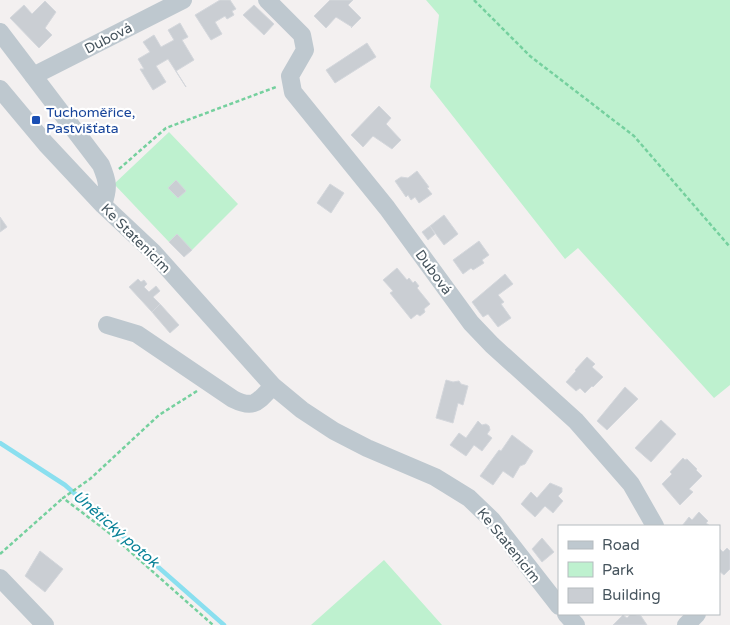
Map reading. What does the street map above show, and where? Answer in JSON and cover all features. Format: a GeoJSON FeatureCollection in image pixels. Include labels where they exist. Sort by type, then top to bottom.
{"type":"FeatureCollection","features":[{"type":"Feature","properties":{"kind":"street","name":"Dubová"},"geometry":{"type":"LineString","coordinates":[[33,76],[183,0]]}},
{"type":"Feature","properties":{"kind":"street"},"geometry":{"type":"LineString","coordinates":[[267,0],[302,35],[305,50],[290,76],[291,82]]}},
{"type":"Feature","properties":{"kind":"street"},"geometry":{"type":"LineString","coordinates":[[0,32],[102,164],[108,180],[108,190],[103,205]]}},
{"type":"Feature","properties":{"kind":"street","name":"Dubová"},"geometry":{"type":"LineString","coordinates":[[291,82],[293,92],[387,208],[471,323],[492,345],[576,421],[631,484],[655,525]]}},
{"type":"Feature","properties":{"kind":"street","name":"Ke Statenicím"},"geometry":{"type":"LineString","coordinates":[[0,89],[46,144],[103,205],[153,252],[273,386],[302,410],[334,432],[435,477],[469,498],[492,520],[558,605]]}},
{"type":"Feature","properties":{"kind":"street"},"geometry":{"type":"LineString","coordinates":[[107,325],[137,334],[243,404],[250,405],[258,401],[273,386]]}},
{"type":"Feature","properties":{"kind":"street"},"geometry":{"type":"LineString","coordinates":[[0,578],[45,625]]}},
{"type":"Feature","properties":{"kind":"street"},"geometry":{"type":"LineString","coordinates":[[567,615],[576,625]]}},
{"type":"Feature","properties":{"kind":"street"},"geometry":{"type":"LineString","coordinates":[[686,625],[696,615]]}},
{"type":"Feature","properties":{"kind":"path"},"geometry":{"type":"LineString","coordinates":[[474,0],[530,56],[634,136],[730,247]]}},
{"type":"Feature","properties":{"kind":"path"},"geometry":{"type":"LineString","coordinates":[[108,180],[166,128],[291,82]]}},
{"type":"Feature","properties":{"kind":"path"},"geometry":{"type":"LineString","coordinates":[[0,554],[63,498],[90,479],[158,415],[211,383]]}},
{"type":"Feature","properties":{"kind":"path"},"geometry":{"type":"LineString","coordinates":[[63,498],[108,532],[213,625]]}},
{"type":"Feature","properties":{"kind":"green space"},"geometry":{"type":"Polygon","coordinates":[[[426,0],[730,0],[730,385],[714,398],[578,248],[565,259],[430,87],[439,15],[426,0]]]}},
{"type":"Feature","properties":{"kind":"green space"},"geometry":{"type":"Polygon","coordinates":[[[169,132],[238,204],[192,250],[169,242],[114,184],[169,132]]]}},
{"type":"Feature","properties":{"kind":"green space"},"geometry":{"type":"Polygon","coordinates":[[[384,560],[442,625],[311,625],[384,560]]]}},
{"type":"Feature","properties":{"kind":"building"},"geometry":{"type":"Polygon","coordinates":[[[220,0],[230,0],[236,9],[232,11],[234,15],[227,19],[225,16],[215,22],[222,34],[211,40],[195,15],[220,0]]]}},
{"type":"Feature","properties":{"kind":"building"},"geometry":{"type":"Polygon","coordinates":[[[330,0],[353,0],[348,5],[361,18],[352,27],[336,17],[326,28],[314,16],[330,0]]]}},
{"type":"Feature","properties":{"kind":"building"},"geometry":{"type":"Polygon","coordinates":[[[45,1],[56,12],[45,28],[52,35],[39,48],[10,18],[24,5],[32,14],[45,1]]]}},
{"type":"Feature","properties":{"kind":"building"},"geometry":{"type":"Polygon","coordinates":[[[254,5],[274,24],[264,35],[243,15],[254,5]]]}},
{"type":"Feature","properties":{"kind":"building"},"geometry":{"type":"Polygon","coordinates":[[[180,23],[188,37],[182,40],[194,60],[176,71],[186,87],[168,59],[156,66],[166,82],[153,90],[140,69],[144,69],[138,59],[150,52],[143,42],[154,35],[161,47],[174,40],[168,30],[180,23]]]}},
{"type":"Feature","properties":{"kind":"building"},"geometry":{"type":"Polygon","coordinates":[[[367,43],[376,57],[335,83],[326,70],[367,43]]]}},
{"type":"Feature","properties":{"kind":"building"},"geometry":{"type":"Polygon","coordinates":[[[379,106],[391,118],[386,124],[401,140],[392,149],[373,136],[363,147],[351,135],[379,106]]]}},
{"type":"Feature","properties":{"kind":"building"},"geometry":{"type":"Polygon","coordinates":[[[417,171],[432,194],[419,203],[415,197],[411,200],[408,195],[406,197],[395,181],[401,177],[408,178],[417,171]]]}},
{"type":"Feature","properties":{"kind":"building"},"geometry":{"type":"Polygon","coordinates":[[[176,180],[186,191],[178,198],[168,188],[176,180]]]}},
{"type":"Feature","properties":{"kind":"building"},"geometry":{"type":"Polygon","coordinates":[[[330,184],[344,193],[331,213],[317,203],[330,184]]]}},
{"type":"Feature","properties":{"kind":"building"},"geometry":{"type":"Polygon","coordinates":[[[444,215],[458,234],[444,245],[430,226],[444,215]]]}},
{"type":"Feature","properties":{"kind":"building"},"geometry":{"type":"Polygon","coordinates":[[[0,217],[7,227],[0,232],[0,217]]]}},
{"type":"Feature","properties":{"kind":"building"},"geometry":{"type":"Polygon","coordinates":[[[430,226],[435,234],[428,240],[422,232],[430,226]]]}},
{"type":"Feature","properties":{"kind":"building"},"geometry":{"type":"Polygon","coordinates":[[[177,234],[192,250],[184,257],[169,242],[177,234]]]}},
{"type":"Feature","properties":{"kind":"building"},"geometry":{"type":"Polygon","coordinates":[[[479,241],[489,255],[482,260],[484,263],[473,270],[471,268],[463,274],[453,260],[479,241]]]}},
{"type":"Feature","properties":{"kind":"building"},"geometry":{"type":"Polygon","coordinates":[[[397,268],[407,280],[409,278],[413,283],[415,281],[419,286],[417,288],[430,304],[420,316],[417,314],[411,319],[390,293],[393,291],[383,280],[397,268]]]}},
{"type":"Feature","properties":{"kind":"building"},"geometry":{"type":"Polygon","coordinates":[[[505,274],[513,284],[498,295],[504,302],[501,304],[511,318],[498,327],[488,314],[483,317],[472,302],[505,274]]]}},
{"type":"Feature","properties":{"kind":"building"},"geometry":{"type":"Polygon","coordinates":[[[138,279],[141,282],[144,280],[147,284],[144,287],[149,292],[156,286],[160,291],[153,297],[160,304],[152,312],[129,287],[138,279]]]}},
{"type":"Feature","properties":{"kind":"building"},"geometry":{"type":"Polygon","coordinates":[[[160,304],[179,325],[170,333],[152,312],[160,304]]]}},
{"type":"Feature","properties":{"kind":"building"},"geometry":{"type":"Polygon","coordinates":[[[587,357],[595,364],[592,367],[603,377],[585,393],[580,388],[576,391],[566,382],[587,357]]]}},
{"type":"Feature","properties":{"kind":"building"},"geometry":{"type":"Polygon","coordinates":[[[446,380],[459,381],[461,384],[468,386],[463,405],[458,403],[453,423],[436,418],[446,380]]]}},
{"type":"Feature","properties":{"kind":"building"},"geometry":{"type":"Polygon","coordinates":[[[625,387],[638,399],[607,430],[597,421],[625,387]]]}},
{"type":"Feature","properties":{"kind":"building"},"geometry":{"type":"Polygon","coordinates":[[[661,420],[676,434],[651,462],[635,448],[661,420]]]}},
{"type":"Feature","properties":{"kind":"building"},"geometry":{"type":"Polygon","coordinates":[[[478,421],[482,425],[486,424],[489,426],[490,430],[487,434],[492,438],[482,451],[474,445],[466,456],[450,445],[459,433],[466,438],[478,421]]]}},
{"type":"Feature","properties":{"kind":"building"},"geometry":{"type":"Polygon","coordinates":[[[512,435],[533,451],[525,464],[520,466],[513,478],[503,471],[493,485],[480,476],[512,435]]]}},
{"type":"Feature","properties":{"kind":"building"},"geometry":{"type":"Polygon","coordinates":[[[683,458],[687,459],[702,476],[689,489],[693,492],[680,505],[662,484],[683,458]]]}},
{"type":"Feature","properties":{"kind":"building"},"geometry":{"type":"Polygon","coordinates":[[[550,483],[562,488],[562,492],[558,496],[563,501],[553,513],[545,506],[535,517],[521,504],[531,492],[537,498],[550,483]]]}},
{"type":"Feature","properties":{"kind":"building"},"geometry":{"type":"Polygon","coordinates":[[[699,512],[708,521],[706,523],[709,525],[683,525],[689,517],[692,520],[699,512]]]}},
{"type":"Feature","properties":{"kind":"building"},"geometry":{"type":"Polygon","coordinates":[[[542,538],[554,552],[542,562],[532,549],[542,538]]]}},
{"type":"Feature","properties":{"kind":"building"},"geometry":{"type":"Polygon","coordinates":[[[727,548],[730,551],[730,569],[724,575],[720,572],[720,549],[723,552],[727,548]]]}},
{"type":"Feature","properties":{"kind":"building"},"geometry":{"type":"Polygon","coordinates":[[[40,551],[63,569],[45,592],[25,576],[40,551]]]}},
{"type":"Feature","properties":{"kind":"building"},"geometry":{"type":"Polygon","coordinates":[[[623,615],[627,618],[630,615],[641,616],[647,625],[613,625],[623,615]]]}},
{"type":"Feature","properties":{"kind":"waterway","name":"Únětický potok"},"geometry":{"type":"LineString","coordinates":[[0,443],[65,485],[224,625]]}},
{"type":"Feature","properties":{"kind":"place","name":"Tuchoměřice, Pastvišťata"},"geometry":{"type":"Point","coordinates":[36,120]}}]}
